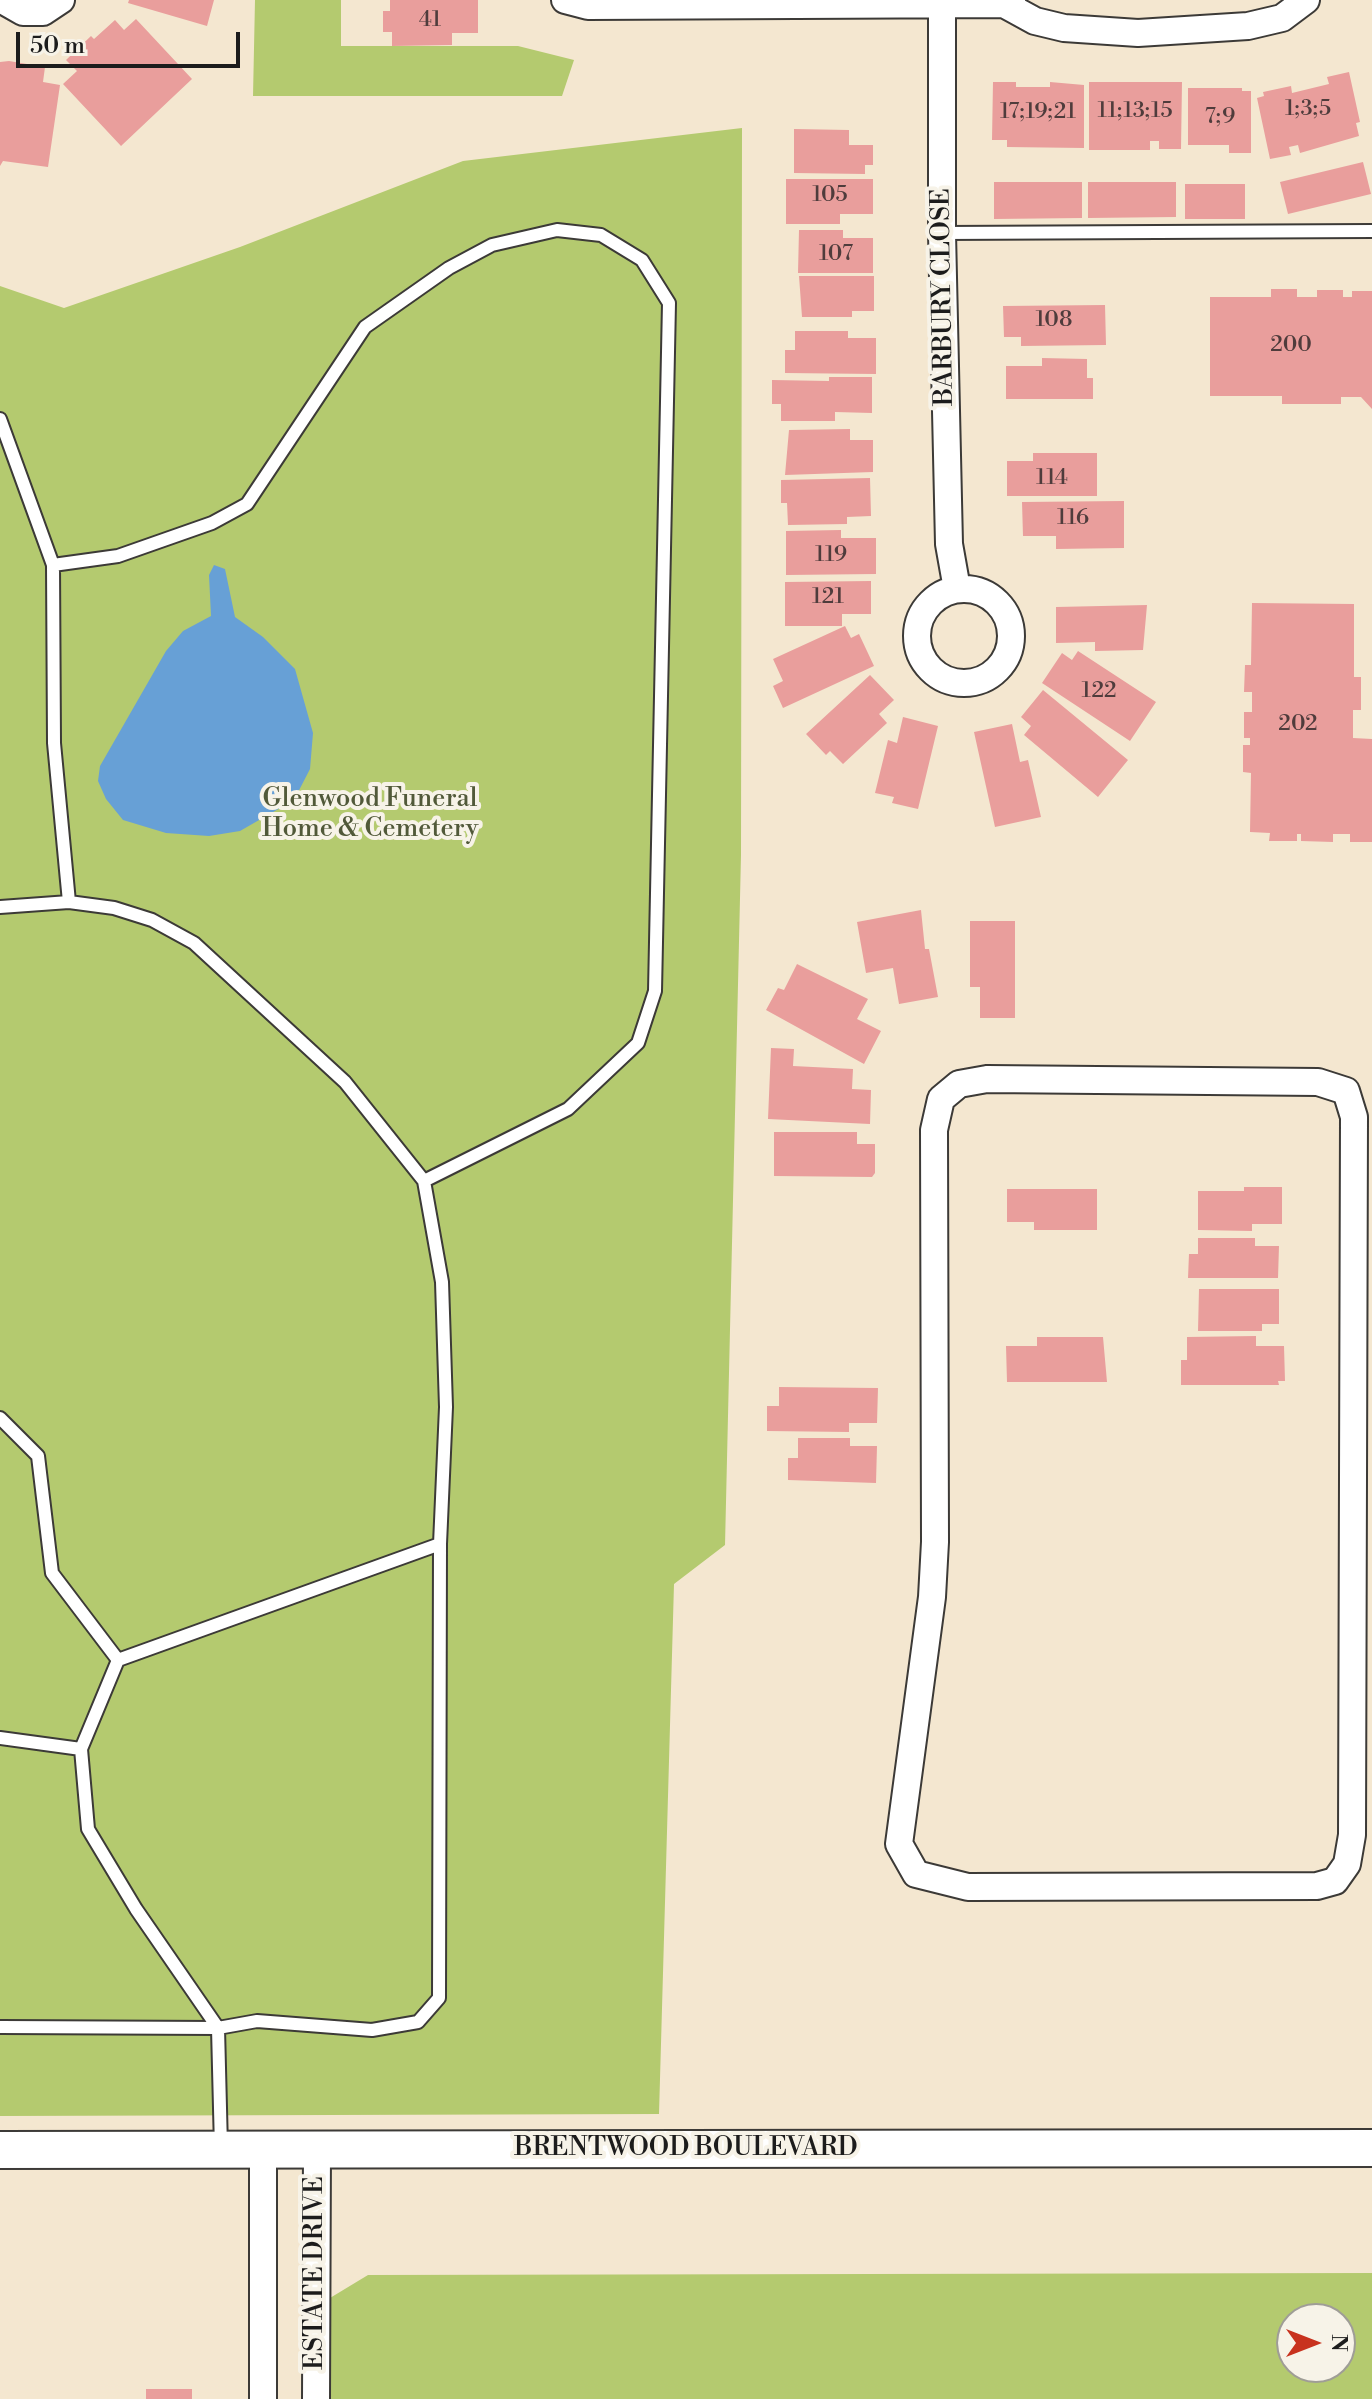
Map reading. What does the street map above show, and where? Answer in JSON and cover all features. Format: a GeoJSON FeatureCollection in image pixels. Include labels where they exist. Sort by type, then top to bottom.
{"type":"FeatureCollection","features":[{"type":"Feature","properties":{"kind":"street"},"geometry":{"type":"LineString","coordinates":[[2,0],[23,12],[43,12],[61,0]]}},
{"type":"Feature","properties":{"kind":"street"},"geometry":{"type":"LineString","coordinates":[[565,0],[588,6],[1008,2],[1035,21],[1064,28],[1138,33],[1248,26],[1282,18],[1306,0]]}},
{"type":"Feature","properties":{"kind":"street","name":"BARBURY CLOSE"},"geometry":{"type":"LineString","coordinates":[[942,2],[942,233],[949,544],[957,589]]}},
{"type":"Feature","properties":{"kind":"street"},"geometry":{"type":"LineString","coordinates":[[987,1079],[1318,1082],[1346,1091],[1354,1117],[1364,1394],[1352,1835],[1347,1864],[1335,1881],[1317,1886],[968,1887],[916,1874],[899,1844],[932,1597],[935,1542],[934,1130],[941,1099],[959,1084],[987,1079]]}},
{"type":"Feature","properties":{"kind":"street","name":"ESTATE DRIVE"},"geometry":{"type":"LineString","coordinates":[[316,2399],[317,2148]]}},
{"type":"Feature","properties":{"kind":"street","name":"BRENTWOOD BOULEVARD"},"geometry":{"type":"LineString","coordinates":[[0,2150],[1372,2148]]}},
{"type":"Feature","properties":{"kind":"street","name":"ESTATE DRIVE"},"geometry":{"type":"LineString","coordinates":[[263,2150],[263,2399]]}},
{"type":"Feature","properties":{"kind":"lane"},"geometry":{"type":"LineString","coordinates":[[53,565],[118,556],[212,523],[247,504],[365,327],[449,268],[492,245],[557,230],[601,235],[642,260],[669,303],[655,991],[638,1043],[568,1109],[424,1181]]}},
{"type":"Feature","properties":{"kind":"lane"},"geometry":{"type":"LineString","coordinates":[[942,233],[1372,231]]}},
{"type":"Feature","properties":{"kind":"lane"},"geometry":{"type":"LineString","coordinates":[[0,419],[53,565],[54,743],[69,902]]}},
{"type":"Feature","properties":{"kind":"lane"},"geometry":{"type":"LineString","coordinates":[[0,907],[69,902],[114,908],[152,920],[194,943],[345,1082],[424,1181],[442,1282],[446,1407],[440,1544],[439,1998],[418,2022],[372,2030],[257,2021],[218,2028],[0,2027]]}},
{"type":"Feature","properties":{"kind":"lane"},"geometry":{"type":"LineString","coordinates":[[0,1418],[38,1456],[52,1573],[118,1660]]}},
{"type":"Feature","properties":{"kind":"lane"},"geometry":{"type":"LineString","coordinates":[[221,2149],[218,2028],[136,1909],[88,1829],[81,1749],[118,1660],[440,1544]]}},
{"type":"Feature","properties":{"kind":"lane"},"geometry":{"type":"LineString","coordinates":[[0,1738],[81,1749]]}},
{"type":"Feature","properties":{"kind":"green space"},"geometry":{"type":"Polygon","coordinates":[[[255,0],[341,0],[341,46],[518,46],[574,60],[562,96],[253,96],[255,0]]]}},
{"type":"Feature","properties":{"kind":"green space","name":"Glenwood Funeral Home & Cemetery"},"geometry":{"type":"Polygon","coordinates":[[[742,128],[741,855],[725,1545],[674,1584],[659,2114],[0,2116],[0,286],[64,308],[240,247],[463,161],[742,128]]]}},
{"type":"Feature","properties":{"kind":"green space"},"geometry":{"type":"Polygon","coordinates":[[[1372,2273],[1372,2399],[329,2399],[330,2298],[368,2275],[1372,2273]]]}},
{"type":"Feature","properties":{"kind":"water"},"geometry":{"type":"Polygon","coordinates":[[[214,565],[225,569],[235,617],[263,637],[295,669],[313,733],[310,769],[294,800],[240,831],[209,836],[166,833],[123,820],[106,799],[98,781],[100,766],[166,651],[183,631],[211,616],[209,575],[214,565]]]}},
{"type":"Feature","properties":{"kind":"building"},"geometry":{"type":"Polygon","coordinates":[[[129,0],[214,0],[207,26],[128,3],[129,0]]]}},
{"type":"Feature","properties":{"kind":"building"},"geometry":{"type":"Polygon","coordinates":[[[390,0],[478,0],[478,33],[452,33],[452,45],[392,46],[392,32],[383,32],[383,11],[390,11],[390,0]]]}},
{"type":"Feature","properties":{"kind":"building"},"geometry":{"type":"Polygon","coordinates":[[[136,19],[192,79],[121,146],[63,84],[77,71],[66,60],[91,36],[94,39],[115,20],[124,30],[136,19]]]}},
{"type":"Feature","properties":{"kind":"building"},"geometry":{"type":"Polygon","coordinates":[[[0,62],[45,67],[43,82],[60,85],[48,167],[3,161],[0,166],[0,62]]]}},
{"type":"Feature","properties":{"kind":"building"},"geometry":{"type":"Polygon","coordinates":[[[1349,72],[1360,122],[1356,123],[1359,136],[1300,153],[1298,145],[1289,147],[1291,155],[1270,159],[1257,98],[1264,96],[1263,92],[1291,86],[1292,93],[1329,84],[1327,77],[1349,72]]]}},
{"type":"Feature","properties":{"kind":"building"},"geometry":{"type":"Polygon","coordinates":[[[993,82],[1016,82],[1016,87],[1050,87],[1050,82],[1084,85],[1084,148],[1007,147],[1007,140],[992,140],[993,82]]]}},
{"type":"Feature","properties":{"kind":"building"},"geometry":{"type":"Polygon","coordinates":[[[1089,82],[1182,82],[1181,149],[1159,149],[1159,141],[1150,141],[1150,150],[1089,150],[1089,82]]]}},
{"type":"Feature","properties":{"kind":"building"},"geometry":{"type":"Polygon","coordinates":[[[1188,88],[1242,88],[1242,91],[1251,91],[1251,153],[1229,153],[1229,145],[1188,145],[1188,88]]]}},
{"type":"Feature","properties":{"kind":"building"},"geometry":{"type":"Polygon","coordinates":[[[794,129],[849,130],[849,145],[873,145],[873,165],[865,165],[865,174],[794,173],[794,129]]]}},
{"type":"Feature","properties":{"kind":"building"},"geometry":{"type":"Polygon","coordinates":[[[1363,162],[1371,194],[1288,214],[1280,182],[1363,162]]]}},
{"type":"Feature","properties":{"kind":"building"},"geometry":{"type":"Polygon","coordinates":[[[786,179],[873,179],[873,214],[840,214],[840,224],[786,224],[786,179]]]}},
{"type":"Feature","properties":{"kind":"building"},"geometry":{"type":"Polygon","coordinates":[[[994,182],[1082,182],[1082,218],[994,219],[994,182]]]}},
{"type":"Feature","properties":{"kind":"building"},"geometry":{"type":"Polygon","coordinates":[[[1088,182],[1176,182],[1176,217],[1088,218],[1088,182]]]}},
{"type":"Feature","properties":{"kind":"building"},"geometry":{"type":"Polygon","coordinates":[[[1185,184],[1245,184],[1245,219],[1185,219],[1185,184]]]}},
{"type":"Feature","properties":{"kind":"building"},"geometry":{"type":"Polygon","coordinates":[[[799,230],[843,230],[843,238],[873,238],[873,273],[798,273],[799,230]]]}},
{"type":"Feature","properties":{"kind":"building"},"geometry":{"type":"Polygon","coordinates":[[[799,276],[874,276],[874,311],[852,311],[852,317],[802,317],[799,276]]]}},
{"type":"Feature","properties":{"kind":"building"},"geometry":{"type":"Polygon","coordinates":[[[1271,289],[1297,289],[1297,297],[1317,297],[1317,290],[1343,290],[1343,297],[1352,297],[1352,291],[1372,291],[1372,409],[1361,397],[1341,397],[1341,404],[1282,404],[1282,396],[1210,396],[1210,297],[1271,297],[1271,289]]]}},
{"type":"Feature","properties":{"kind":"building"},"geometry":{"type":"Polygon","coordinates":[[[1105,305],[1106,345],[1021,346],[1021,337],[1004,337],[1003,306],[1105,305]]]}},
{"type":"Feature","properties":{"kind":"building"},"geometry":{"type":"Polygon","coordinates":[[[795,331],[848,331],[848,338],[876,338],[876,374],[785,373],[785,350],[795,350],[795,331]]]}},
{"type":"Feature","properties":{"kind":"building"},"geometry":{"type":"Polygon","coordinates":[[[1042,358],[1087,359],[1087,378],[1093,378],[1093,399],[1006,399],[1006,366],[1042,366],[1042,358]]]}},
{"type":"Feature","properties":{"kind":"building"},"geometry":{"type":"Polygon","coordinates":[[[829,377],[872,377],[872,413],[835,412],[835,421],[781,421],[781,404],[772,404],[772,380],[829,381],[829,377]]]}},
{"type":"Feature","properties":{"kind":"building"},"geometry":{"type":"Polygon","coordinates":[[[850,429],[850,440],[873,440],[873,472],[785,475],[789,430],[850,429]]]}},
{"type":"Feature","properties":{"kind":"building"},"geometry":{"type":"Polygon","coordinates":[[[1033,453],[1097,453],[1097,496],[1007,496],[1007,461],[1033,461],[1033,453]]]}},
{"type":"Feature","properties":{"kind":"building"},"geometry":{"type":"Polygon","coordinates":[[[870,478],[871,516],[847,517],[847,524],[788,525],[787,503],[781,503],[781,480],[870,478]]]}},
{"type":"Feature","properties":{"kind":"building"},"geometry":{"type":"Polygon","coordinates":[[[1124,501],[1124,548],[1056,549],[1056,536],[1023,536],[1022,502],[1124,501]]]}},
{"type":"Feature","properties":{"kind":"building"},"geometry":{"type":"Polygon","coordinates":[[[841,530],[841,538],[876,538],[876,574],[786,575],[786,531],[841,530]]]}},
{"type":"Feature","properties":{"kind":"building"},"geometry":{"type":"Polygon","coordinates":[[[871,581],[871,614],[842,614],[842,626],[785,626],[785,582],[871,581]]]}},
{"type":"Feature","properties":{"kind":"building"},"geometry":{"type":"Polygon","coordinates":[[[1252,603],[1354,604],[1354,677],[1361,677],[1361,710],[1353,710],[1353,738],[1372,739],[1372,842],[1350,842],[1350,834],[1333,834],[1333,842],[1301,841],[1301,834],[1297,834],[1297,841],[1269,841],[1270,833],[1250,832],[1251,773],[1243,772],[1243,745],[1250,745],[1250,738],[1244,738],[1244,712],[1252,712],[1252,692],[1244,692],[1245,665],[1251,665],[1252,603]]]}},
{"type":"Feature","properties":{"kind":"building"},"geometry":{"type":"Polygon","coordinates":[[[1147,605],[1143,650],[1095,651],[1095,642],[1056,643],[1056,607],[1147,605]]]}},
{"type":"Feature","properties":{"kind":"building"},"geometry":{"type":"Polygon","coordinates":[[[845,626],[851,638],[859,634],[874,666],[783,708],[773,686],[783,681],[773,659],[845,626]]]}},
{"type":"Feature","properties":{"kind":"building"},"geometry":{"type":"Polygon","coordinates":[[[1078,651],[1156,702],[1130,741],[1042,683],[1062,653],[1072,660],[1078,651]]]}},
{"type":"Feature","properties":{"kind":"building"},"geometry":{"type":"Polygon","coordinates":[[[870,675],[894,700],[879,714],[887,723],[843,764],[830,751],[826,755],[806,734],[870,675]]]}},
{"type":"Feature","properties":{"kind":"building"},"geometry":{"type":"Polygon","coordinates":[[[1043,690],[1128,760],[1098,797],[1024,735],[1031,726],[1021,717],[1043,690]]]}},
{"type":"Feature","properties":{"kind":"building"},"geometry":{"type":"Polygon","coordinates":[[[903,717],[938,726],[918,809],[892,803],[894,797],[875,793],[888,740],[897,743],[903,717]]]}},
{"type":"Feature","properties":{"kind":"building"},"geometry":{"type":"Polygon","coordinates":[[[1012,724],[1020,762],[1028,760],[1041,817],[995,827],[974,732],[1012,724]]]}},
{"type":"Feature","properties":{"kind":"building"},"geometry":{"type":"Polygon","coordinates":[[[921,910],[925,949],[929,949],[938,997],[899,1004],[893,968],[866,973],[857,922],[921,910]]]}},
{"type":"Feature","properties":{"kind":"building"},"geometry":{"type":"Polygon","coordinates":[[[970,921],[1015,921],[1015,1018],[980,1018],[980,987],[970,987],[970,921]]]}},
{"type":"Feature","properties":{"kind":"building"},"geometry":{"type":"Polygon","coordinates":[[[797,964],[868,999],[857,1019],[881,1031],[864,1064],[766,1010],[778,988],[784,990],[797,964]]]}},
{"type":"Feature","properties":{"kind":"building"},"geometry":{"type":"Polygon","coordinates":[[[771,1048],[794,1049],[793,1066],[853,1069],[852,1089],[871,1090],[870,1124],[768,1119],[771,1048]]]}},
{"type":"Feature","properties":{"kind":"building"},"geometry":{"type":"Polygon","coordinates":[[[774,1132],[857,1132],[857,1144],[875,1144],[875,1173],[872,1177],[774,1176],[774,1132]]]}},
{"type":"Feature","properties":{"kind":"building"},"geometry":{"type":"Polygon","coordinates":[[[1244,1187],[1282,1187],[1282,1224],[1252,1224],[1252,1231],[1198,1230],[1198,1191],[1244,1191],[1244,1187]]]}},
{"type":"Feature","properties":{"kind":"building"},"geometry":{"type":"Polygon","coordinates":[[[1007,1189],[1097,1189],[1097,1230],[1034,1230],[1034,1222],[1007,1222],[1007,1189]]]}},
{"type":"Feature","properties":{"kind":"building"},"geometry":{"type":"Polygon","coordinates":[[[1198,1238],[1255,1238],[1255,1246],[1279,1246],[1278,1278],[1188,1278],[1189,1254],[1198,1254],[1198,1238]]]}},
{"type":"Feature","properties":{"kind":"building"},"geometry":{"type":"Polygon","coordinates":[[[1199,1289],[1279,1289],[1279,1324],[1262,1324],[1262,1331],[1198,1331],[1199,1289]]]}},
{"type":"Feature","properties":{"kind":"building"},"geometry":{"type":"Polygon","coordinates":[[[1256,1336],[1256,1346],[1284,1346],[1285,1381],[1278,1381],[1279,1385],[1181,1385],[1181,1360],[1187,1360],[1187,1337],[1256,1336]]]}},
{"type":"Feature","properties":{"kind":"building"},"geometry":{"type":"Polygon","coordinates":[[[1037,1337],[1103,1337],[1107,1382],[1007,1382],[1006,1346],[1037,1346],[1037,1337]]]}},
{"type":"Feature","properties":{"kind":"building"},"geometry":{"type":"Polygon","coordinates":[[[779,1387],[878,1388],[877,1423],[849,1423],[849,1432],[767,1431],[767,1406],[779,1406],[779,1387]]]}},
{"type":"Feature","properties":{"kind":"building"},"geometry":{"type":"Polygon","coordinates":[[[798,1438],[850,1438],[850,1446],[877,1446],[876,1483],[788,1480],[788,1458],[798,1458],[798,1438]]]}},
{"type":"Feature","properties":{"kind":"building"},"geometry":{"type":"Polygon","coordinates":[[[146,2389],[192,2389],[192,2399],[146,2399],[146,2389]]]}}]}
